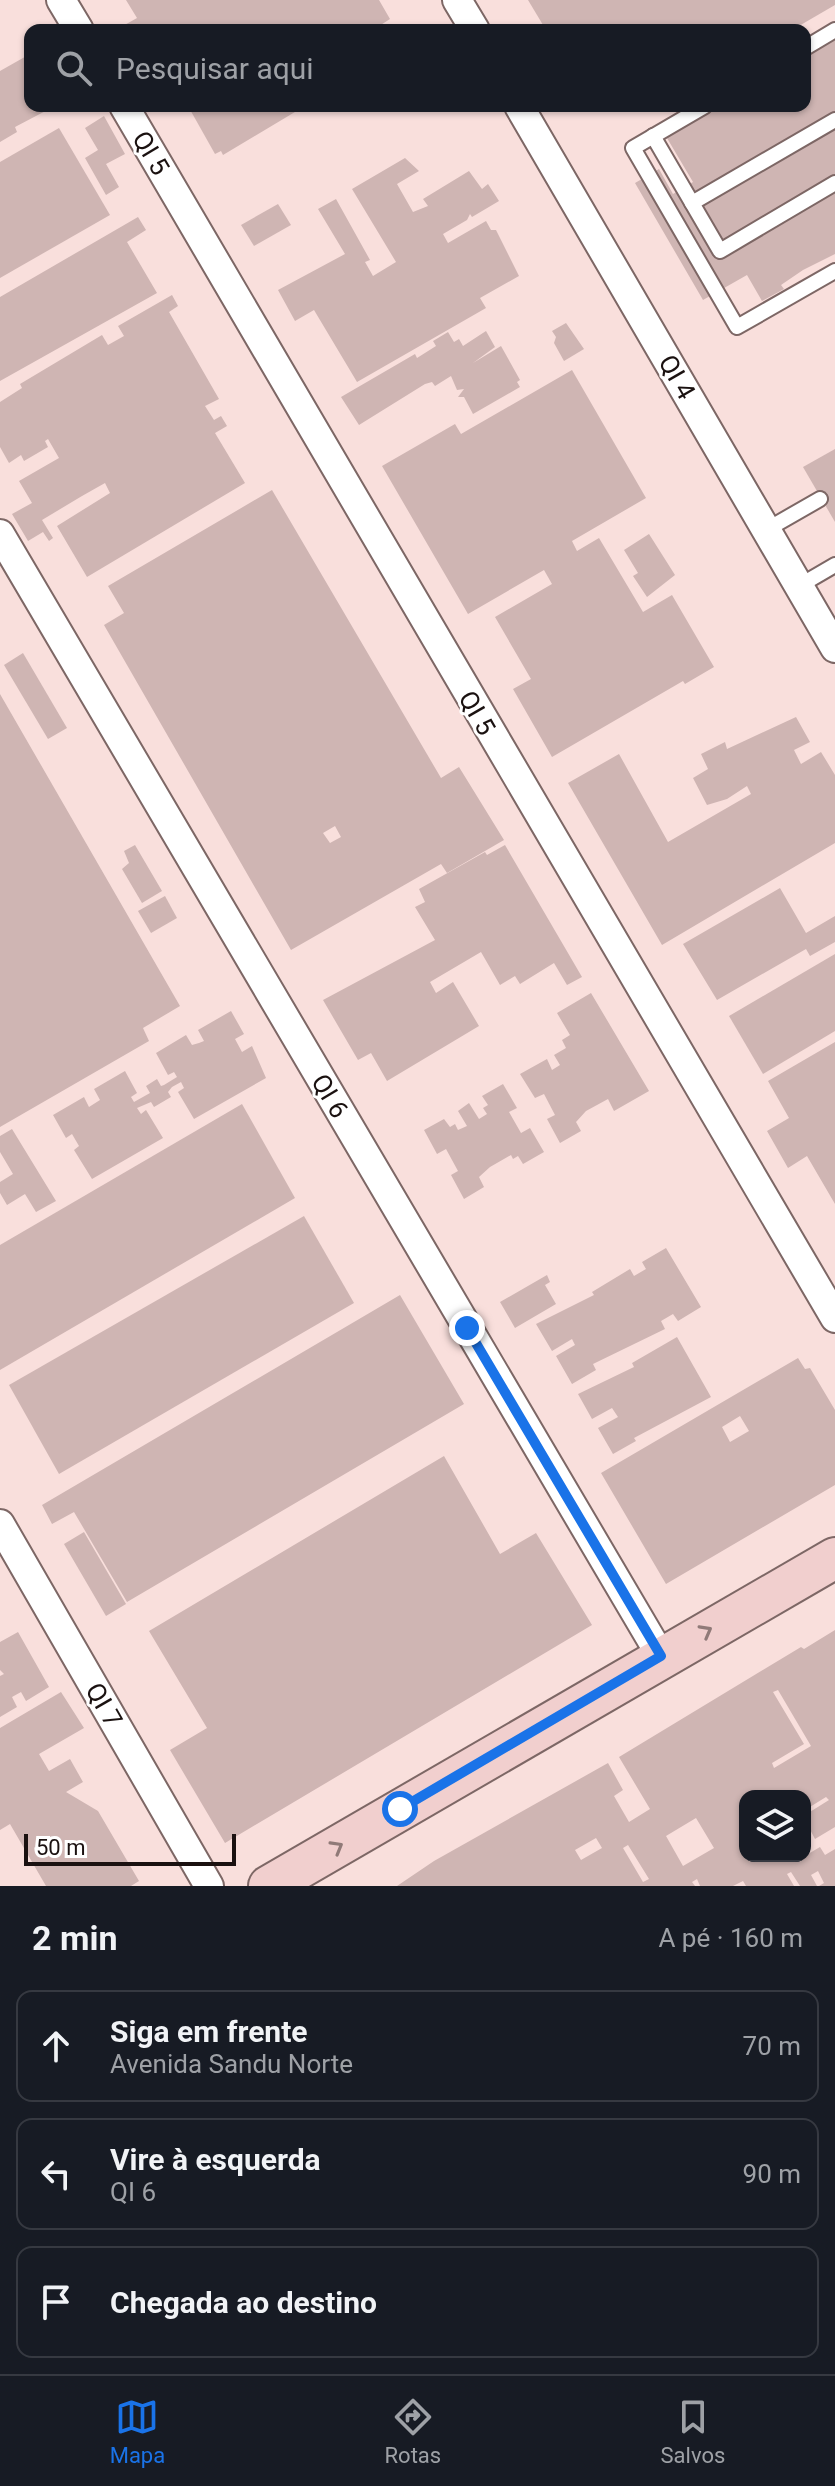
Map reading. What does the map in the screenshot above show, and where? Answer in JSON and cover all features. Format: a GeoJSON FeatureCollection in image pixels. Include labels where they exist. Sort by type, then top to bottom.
{"type":"FeatureCollection","features":[{"type":"Feature","properties":{"kind":"main road"},"geometry":{"type":"LineString","coordinates":[[269,1886],[661,1656],[835,1558]]}},
{"type":"Feature","properties":{"kind":"street"},"geometry":{"type":"LineString","coordinates":[[61,0],[75,24]]}},
{"type":"Feature","properties":{"kind":"street"},"geometry":{"type":"LineString","coordinates":[[457,0],[471,24]]}},
{"type":"Feature","properties":{"kind":"street","name":"QI 5"},"geometry":{"type":"LineString","coordinates":[[128,112],[835,1318]]}},
{"type":"Feature","properties":{"kind":"street","name":"QI 4"},"geometry":{"type":"LineString","coordinates":[[522,112],[835,648]]}},
{"type":"Feature","properties":{"kind":"street","name":"QI 6"},"geometry":{"type":"LineString","coordinates":[[0,534],[661,1656]]}},
{"type":"Feature","properties":{"kind":"street","name":"QI 7"},"geometry":{"type":"LineString","coordinates":[[0,1524],[209,1886]]}},
{"type":"Feature","properties":{"kind":"lane"},"geometry":{"type":"LineString","coordinates":[[811,44],[835,30]]}},
{"type":"Feature","properties":{"kind":"lane"},"geometry":{"type":"LineString","coordinates":[[695,112],[633,148],[737,327],[835,271]]}},
{"type":"Feature","properties":{"kind":"lane"},"geometry":{"type":"LineString","coordinates":[[692,203],[835,120]]}},
{"type":"Feature","properties":{"kind":"lane"},"geometry":{"type":"LineString","coordinates":[[653,136],[720,251],[835,183]]}},
{"type":"Feature","properties":{"kind":"lane"},"geometry":{"type":"LineString","coordinates":[[766,530],[820,499]]}},
{"type":"Feature","properties":{"kind":"lane"},"geometry":{"type":"LineString","coordinates":[[799,586],[835,565]]}},
{"type":"Feature","properties":{"kind":"building"},"geometry":{"type":"Polygon","coordinates":[[[126,0],[379,0],[390,19],[382,24],[126,24],[137,18],[126,0]]]}},
{"type":"Feature","properties":{"kind":"building"},"geometry":{"type":"Polygon","coordinates":[[[528,0],[835,0],[835,5],[802,24],[542,24],[528,0]]]}},
{"type":"Feature","properties":{"kind":"building"},"geometry":{"type":"Polygon","coordinates":[[[835,37],[835,254],[803,270],[781,285],[784,289],[762,301],[747,275],[703,300],[635,183],[659,169],[673,194],[693,182],[664,133],[706,112],[811,112],[811,51],[835,37]]]}},
{"type":"Feature","properties":{"kind":"building"},"geometry":{"type":"Polygon","coordinates":[[[24,57],[24,112],[44,112],[15,127],[17,132],[0,142],[0,71],[24,57]]]}},
{"type":"Feature","properties":{"kind":"building"},"geometry":{"type":"Polygon","coordinates":[[[191,112],[295,112],[223,155],[221,151],[215,154],[191,112]]]}},
{"type":"Feature","properties":{"kind":"building"},"geometry":{"type":"Polygon","coordinates":[[[104,116],[125,154],[106,164],[119,187],[106,195],[85,158],[98,150],[85,128],[104,116]]]}},
{"type":"Feature","properties":{"kind":"building"},"geometry":{"type":"Polygon","coordinates":[[[59,128],[110,215],[0,278],[0,162],[59,128]]]}},
{"type":"Feature","properties":{"kind":"building"},"geometry":{"type":"Polygon","coordinates":[[[405,158],[419,171],[397,184],[413,212],[428,206],[423,199],[469,171],[482,189],[488,184],[499,201],[472,217],[470,214],[467,220],[443,234],[448,243],[486,221],[491,230],[496,230],[519,276],[480,298],[486,308],[357,382],[314,310],[295,321],[278,290],[345,254],[318,209],[336,199],[370,260],[365,262],[373,276],[396,262],[352,189],[405,158]]]}},
{"type":"Feature","properties":{"kind":"building"},"geometry":{"type":"Polygon","coordinates":[[[278,204],[291,225],[254,246],[241,225],[278,204]]]}},
{"type":"Feature","properties":{"kind":"building"},"geometry":{"type":"Polygon","coordinates":[[[138,217],[146,230],[127,242],[157,293],[0,381],[0,297],[138,217]]]}},
{"type":"Feature","properties":{"kind":"building"},"geometry":{"type":"Polygon","coordinates":[[[172,295],[178,306],[169,312],[219,399],[205,406],[214,420],[221,416],[227,426],[215,433],[245,483],[87,577],[57,526],[110,493],[105,483],[82,496],[42,520],[53,538],[49,541],[43,532],[28,541],[12,514],[32,503],[19,481],[59,458],[48,439],[45,441],[48,447],[24,461],[21,455],[9,463],[0,447],[0,402],[22,388],[20,384],[102,335],[108,345],[124,336],[118,326],[172,295]]]}},
{"type":"Feature","properties":{"kind":"building"},"geometry":{"type":"Polygon","coordinates":[[[566,323],[584,349],[564,361],[554,343],[556,337],[552,331],[566,323]]]}},
{"type":"Feature","properties":{"kind":"building"},"geometry":{"type":"Polygon","coordinates":[[[486,331],[495,347],[473,363],[501,346],[520,380],[517,382],[520,387],[473,414],[464,397],[458,397],[464,389],[457,390],[451,376],[435,386],[432,382],[425,384],[359,425],[341,397],[415,354],[417,358],[436,346],[433,341],[448,332],[454,342],[459,339],[463,346],[486,331]]]}},
{"type":"Feature","properties":{"kind":"building"},"geometry":{"type":"Polygon","coordinates":[[[572,370],[646,498],[572,541],[577,551],[599,538],[643,612],[672,595],[714,667],[685,684],[683,681],[552,757],[513,689],[531,679],[495,617],[552,584],[544,570],[468,614],[382,466],[455,424],[461,434],[572,370]]]}},
{"type":"Feature","properties":{"kind":"building"},"geometry":{"type":"Polygon","coordinates":[[[835,449],[835,522],[803,467],[835,449]]]}},
{"type":"Feature","properties":{"kind":"building"},"geometry":{"type":"Polygon","coordinates":[[[272,490],[441,778],[459,767],[504,840],[447,873],[441,864],[291,950],[104,625],[124,613],[108,586],[272,490]],[[335,826],[323,833],[330,843],[341,837],[335,826]]]}},
{"type":"Feature","properties":{"kind":"building"},"geometry":{"type":"Polygon","coordinates":[[[649,534],[675,575],[647,597],[633,576],[638,573],[624,550],[649,534]]]}},
{"type":"Feature","properties":{"kind":"building"},"geometry":{"type":"Polygon","coordinates":[[[23,653],[67,728],[48,739],[4,665],[23,653]]]}},
{"type":"Feature","properties":{"kind":"building"},"geometry":{"type":"Polygon","coordinates":[[[0,694],[180,1006],[143,1028],[149,1041],[0,1127],[0,694]]]}},
{"type":"Feature","properties":{"kind":"building"},"geometry":{"type":"Polygon","coordinates":[[[796,717],[810,742],[794,750],[801,764],[821,752],[835,775],[835,843],[662,945],[568,783],[619,754],[668,842],[751,794],[747,786],[727,799],[707,805],[693,778],[708,769],[701,754],[725,742],[727,749],[796,717]]]}},
{"type":"Feature","properties":{"kind":"building"},"geometry":{"type":"Polygon","coordinates":[[[135,845],[162,891],[142,903],[122,869],[129,863],[124,851],[135,845]]]}},
{"type":"Feature","properties":{"kind":"building"},"geometry":{"type":"Polygon","coordinates":[[[505,845],[582,977],[567,985],[554,963],[520,984],[515,976],[500,985],[481,952],[430,982],[436,993],[453,982],[479,1026],[387,1081],[371,1053],[358,1060],[323,1000],[435,940],[415,907],[425,902],[419,889],[485,852],[487,855],[505,845]]]}},
{"type":"Feature","properties":{"kind":"building"},"geometry":{"type":"Polygon","coordinates":[[[780,888],[806,933],[835,916],[835,942],[810,956],[806,949],[717,1000],[683,944],[780,888]]]}},
{"type":"Feature","properties":{"kind":"building"},"geometry":{"type":"Polygon","coordinates":[[[165,896],[177,918],[151,933],[138,911],[165,896]]]}},
{"type":"Feature","properties":{"kind":"building"},"geometry":{"type":"Polygon","coordinates":[[[835,954],[835,1031],[763,1074],[729,1016],[835,954]]]}},
{"type":"Feature","properties":{"kind":"building"},"geometry":{"type":"Polygon","coordinates":[[[591,993],[649,1091],[614,1111],[608,1099],[586,1111],[576,1122],[581,1131],[560,1143],[547,1119],[555,1115],[544,1094],[535,1098],[520,1074],[547,1059],[552,1070],[560,1065],[554,1055],[566,1048],[562,1040],[570,1035],[557,1013],[591,993]]]}},
{"type":"Feature","properties":{"kind":"building"},"geometry":{"type":"Polygon","coordinates":[[[231,1011],[244,1034],[235,1039],[242,1052],[252,1046],[266,1078],[194,1119],[178,1092],[184,1088],[181,1082],[172,1087],[168,1092],[171,1097],[154,1107],[151,1102],[137,1108],[141,1114],[146,1110],[163,1138],[92,1179],[74,1150],[79,1146],[72,1134],[66,1138],[53,1115],[84,1097],[89,1107],[100,1100],[94,1089],[125,1071],[137,1093],[131,1097],[134,1102],[150,1093],[146,1086],[157,1079],[161,1086],[164,1085],[177,1077],[174,1072],[168,1075],[156,1053],[186,1035],[192,1045],[204,1041],[198,1030],[231,1011]]]}},
{"type":"Feature","properties":{"kind":"building"},"geometry":{"type":"Polygon","coordinates":[[[835,1042],[835,1204],[807,1156],[788,1168],[767,1131],[789,1118],[768,1081],[835,1042]]]}},
{"type":"Feature","properties":{"kind":"building"},"geometry":{"type":"Polygon","coordinates":[[[503,1084],[517,1108],[509,1112],[521,1133],[530,1128],[544,1152],[523,1164],[518,1156],[513,1159],[511,1155],[490,1167],[479,1177],[484,1187],[464,1199],[451,1175],[458,1171],[446,1149],[437,1154],[424,1130],[444,1119],[450,1127],[455,1124],[458,1130],[467,1126],[458,1111],[469,1103],[479,1119],[487,1114],[483,1108],[488,1105],[482,1096],[503,1084]]]}},
{"type":"Feature","properties":{"kind":"building"},"geometry":{"type":"Polygon","coordinates":[[[242,1104],[295,1198],[0,1370],[0,1245],[242,1104]]]}},
{"type":"Feature","properties":{"kind":"building"},"geometry":{"type":"Polygon","coordinates":[[[12,1129],[56,1201],[36,1212],[25,1194],[7,1205],[0,1193],[0,1182],[13,1174],[0,1152],[0,1136],[12,1129]]]}},
{"type":"Feature","properties":{"kind":"building"},"geometry":{"type":"Polygon","coordinates":[[[304,1216],[354,1303],[59,1474],[9,1385],[304,1216]]]}},
{"type":"Feature","properties":{"kind":"building"},"geometry":{"type":"Polygon","coordinates":[[[666,1248],[701,1307],[678,1321],[673,1314],[661,1321],[665,1329],[593,1364],[596,1370],[572,1384],[556,1356],[575,1345],[572,1339],[552,1351],[536,1324],[594,1295],[592,1292],[630,1269],[634,1276],[646,1269],[642,1262],[666,1248]]]}},
{"type":"Feature","properties":{"kind":"building"},"geometry":{"type":"Polygon","coordinates":[[[547,1275],[550,1282],[545,1285],[556,1304],[515,1328],[500,1302],[547,1275]]]}},
{"type":"Feature","properties":{"kind":"building"},"geometry":{"type":"Polygon","coordinates":[[[400,1295],[464,1404],[127,1602],[74,1512],[52,1524],[42,1505],[400,1295]]]}},
{"type":"Feature","properties":{"kind":"building"},"geometry":{"type":"Polygon","coordinates":[[[677,1337],[711,1397],[634,1438],[636,1441],[613,1454],[598,1428],[618,1417],[612,1408],[592,1419],[578,1394],[634,1367],[632,1363],[677,1337]]]}},
{"type":"Feature","properties":{"kind":"building"},"geometry":{"type":"Polygon","coordinates":[[[798,1358],[805,1369],[810,1368],[835,1410],[835,1485],[666,1584],[601,1473],[798,1358]],[[740,1416],[722,1427],[730,1442],[749,1431],[740,1416]]]}},
{"type":"Feature","properties":{"kind":"building"},"geometry":{"type":"Polygon","coordinates":[[[444,1456],[500,1554],[536,1533],[592,1625],[225,1843],[170,1750],[207,1728],[149,1631],[444,1456]]]}},
{"type":"Feature","properties":{"kind":"building"},"geometry":{"type":"Polygon","coordinates":[[[84,1532],[126,1604],[106,1616],[64,1544],[84,1532]]]}},
{"type":"Feature","properties":{"kind":"building"},"geometry":{"type":"Polygon","coordinates":[[[835,1630],[835,1827],[815,1839],[811,1831],[811,1811],[829,1800],[826,1797],[811,1806],[811,1790],[739,1790],[739,1862],[811,1862],[811,1852],[820,1847],[825,1855],[835,1849],[835,1886],[819,1886],[824,1883],[818,1871],[811,1875],[817,1886],[800,1886],[791,1872],[787,1874],[794,1886],[746,1886],[743,1881],[733,1886],[700,1886],[697,1879],[692,1882],[695,1886],[397,1886],[434,1861],[608,1763],[623,1790],[614,1796],[629,1822],[650,1809],[619,1757],[801,1647],[804,1649],[835,1630]],[[778,1690],[773,1692],[804,1744],[772,1763],[774,1768],[811,1746],[778,1690]],[[696,1818],[666,1836],[683,1866],[714,1848],[696,1818]],[[596,1838],[575,1850],[581,1860],[602,1848],[596,1838]],[[628,1845],[623,1848],[643,1882],[649,1879],[628,1845]]]}},
{"type":"Feature","properties":{"kind":"building"},"geometry":{"type":"Polygon","coordinates":[[[18,1632],[49,1687],[26,1701],[21,1692],[12,1697],[17,1707],[0,1717],[0,1676],[4,1674],[0,1670],[0,1642],[18,1632]]]}},
{"type":"Feature","properties":{"kind":"building"},"geometry":{"type":"Polygon","coordinates":[[[61,1692],[84,1728],[39,1754],[49,1771],[70,1759],[83,1782],[66,1792],[98,1811],[139,1881],[131,1886],[46,1886],[10,1824],[0,1830],[0,1728],[61,1692]]]}},
{"type":"Feature","properties":{"kind":"route"},"geometry":{"type":"LineString","coordinates":[[400,1809],[661,1656],[467,1328]]}}]}
